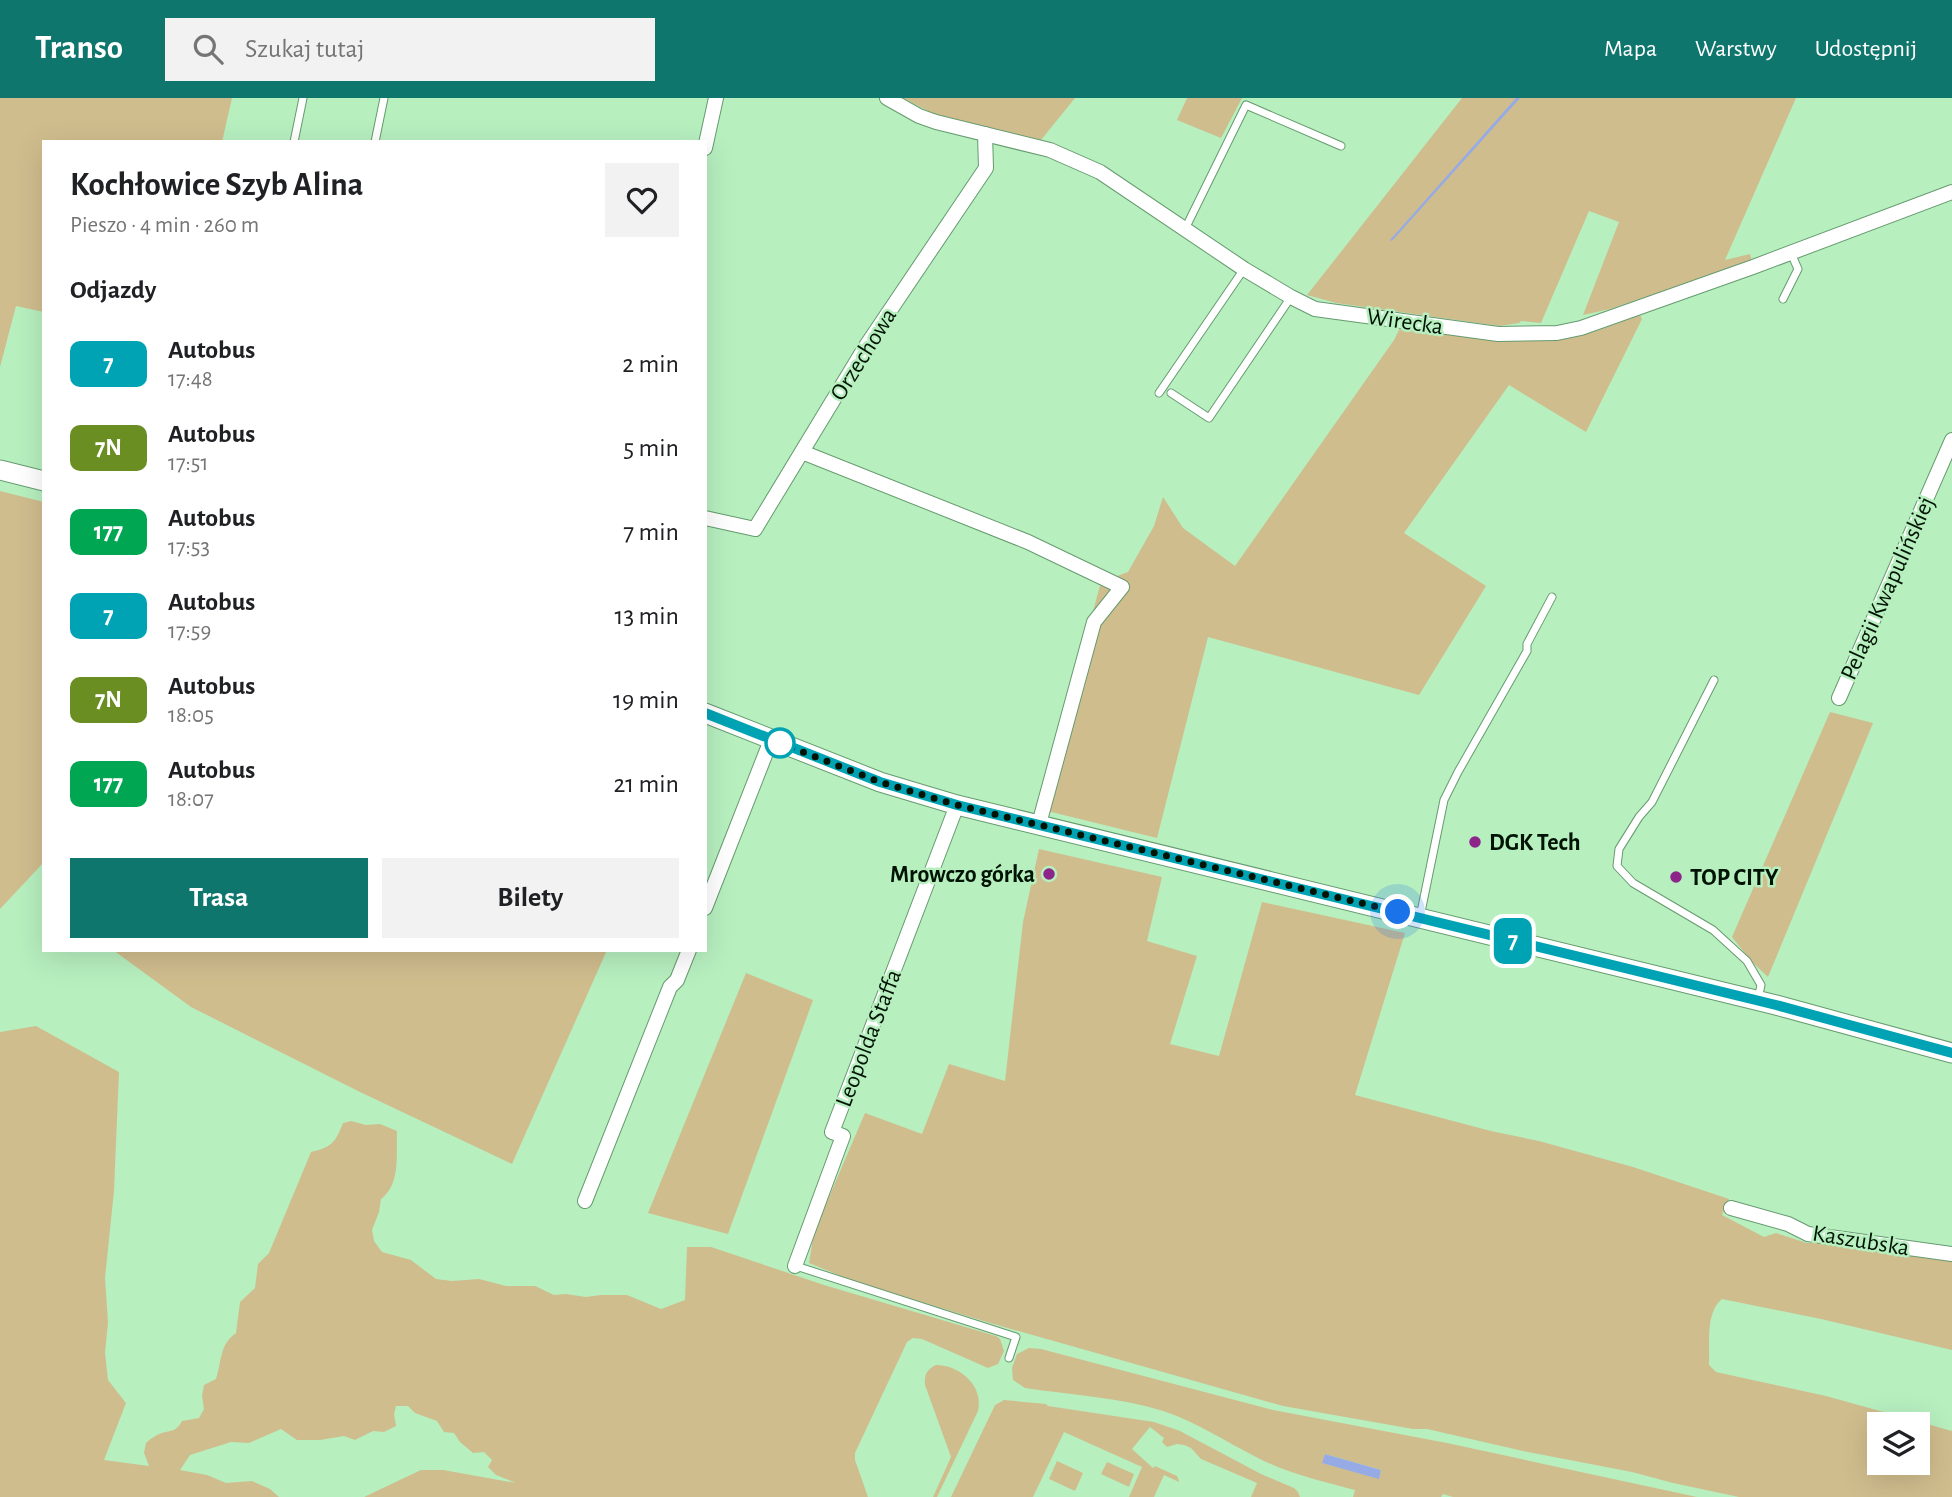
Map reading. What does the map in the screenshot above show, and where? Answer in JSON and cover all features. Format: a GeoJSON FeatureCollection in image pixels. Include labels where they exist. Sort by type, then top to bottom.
{"type":"FeatureCollection","features":[{"type":"Feature","properties":{"kind":"street"},"geometry":{"type":"LineString","coordinates":[[707,140],[716,98]]}},
{"type":"Feature","properties":{"kind":"street","name":"Wirecka"},"geometry":{"type":"LineString","coordinates":[[887,98],[919,116],[1050,150],[1100,172],[1244,269],[1315,309],[1498,334],[1557,333],[1580,328],[1952,192]]}},
{"type":"Feature","properties":{"kind":"street","name":"Orzechowa"},"geometry":{"type":"LineString","coordinates":[[707,518],[755,529],[866,346],[986,168],[985,134]]}},
{"type":"Feature","properties":{"kind":"street","name":"Pelagii Kwapulińskiej"},"geometry":{"type":"LineString","coordinates":[[1839,698],[1952,440]]}},
{"type":"Feature","properties":{"kind":"street"},"geometry":{"type":"LineString","coordinates":[[802,452],[1028,542],[1122,587],[1094,622],[1039,824]]}},
{"type":"Feature","properties":{"kind":"street"},"geometry":{"type":"LineString","coordinates":[[0,470],[42,480]]}},
{"type":"Feature","properties":{"kind":"street"},"geometry":{"type":"LineString","coordinates":[[707,714],[880,782],[957,805],[1757,1001],[1952,1053]]}},
{"type":"Feature","properties":{"kind":"street"},"geometry":{"type":"LineString","coordinates":[[707,903],[771,740]]}},
{"type":"Feature","properties":{"kind":"street","name":"Leopolda Staffa"},"geometry":{"type":"LineString","coordinates":[[795,1266],[843,1136],[832,1132],[957,805]]}},
{"type":"Feature","properties":{"kind":"street"},"geometry":{"type":"LineString","coordinates":[[585,1201],[670,987],[677,980],[688,952]]}},
{"type":"Feature","properties":{"kind":"street","name":"Kaszubska"},"geometry":{"type":"LineString","coordinates":[[1731,1208],[1788,1224],[1808,1234],[1952,1254]]}},
{"type":"Feature","properties":{"kind":"lane"},"geometry":{"type":"LineString","coordinates":[[294,140],[303,98]]}},
{"type":"Feature","properties":{"kind":"lane"},"geometry":{"type":"LineString","coordinates":[[375,140],[384,98]]}},
{"type":"Feature","properties":{"kind":"lane"},"geometry":{"type":"LineString","coordinates":[[1185,229],[1248,102],[1341,146]]}},
{"type":"Feature","properties":{"kind":"lane"},"geometry":{"type":"LineString","coordinates":[[1783,299],[1798,269],[1791,253]]}},
{"type":"Feature","properties":{"kind":"lane"},"geometry":{"type":"LineString","coordinates":[[1159,393],[1244,269]]}},
{"type":"Feature","properties":{"kind":"lane"},"geometry":{"type":"LineString","coordinates":[[1171,393],[1209,418],[1291,297]]}},
{"type":"Feature","properties":{"kind":"lane"},"geometry":{"type":"LineString","coordinates":[[1420,918],[1444,800],[1527,651],[1527,644],[1552,597]]}},
{"type":"Feature","properties":{"kind":"lane"},"geometry":{"type":"LineString","coordinates":[[1714,680],[1652,802],[1633,825],[1619,849],[1617,866],[1633,883],[1713,930],[1747,961],[1761,985],[1757,1001]]}},
{"type":"Feature","properties":{"kind":"lane"},"geometry":{"type":"LineString","coordinates":[[795,1266],[1016,1337],[1009,1358]]}},
{"type":"Feature","properties":{"kind":"shaded area"},"geometry":{"type":"Polygon","coordinates":[[[0,98],[232,98],[222,140],[42,140],[42,312],[16,306],[0,367],[0,98]]]}},
{"type":"Feature","properties":{"kind":"shaded area"},"geometry":{"type":"Polygon","coordinates":[[[903,98],[1075,98],[1041,140],[936,115],[903,98]]]}},
{"type":"Feature","properties":{"kind":"shaded area"},"geometry":{"type":"Polygon","coordinates":[[[1187,98],[1242,98],[1221,138],[1177,120],[1187,98]]]}},
{"type":"Feature","properties":{"kind":"shaded area"},"geometry":{"type":"Polygon","coordinates":[[[1462,98],[1796,98],[1725,260],[1750,254],[1752,262],[1610,309],[1583,315],[1619,222],[1589,211],[1541,323],[1521,321],[1499,326],[1336,303],[1307,295],[1462,98]]]}},
{"type":"Feature","properties":{"kind":"shaded area"},"geometry":{"type":"Polygon","coordinates":[[[1640,315],[1642,319],[1586,432],[1509,385],[1404,533],[1486,586],[1419,695],[1208,637],[1157,838],[1039,809],[1101,582],[1128,572],[1154,526],[1163,497],[1183,528],[1235,566],[1394,340],[1401,326],[1484,338],[1546,340],[1586,334],[1640,315]]]}},
{"type":"Feature","properties":{"kind":"shaded area"},"geometry":{"type":"Polygon","coordinates":[[[0,491],[42,502],[42,864],[0,909],[0,491]]]}},
{"type":"Feature","properties":{"kind":"shaded area"},"geometry":{"type":"Polygon","coordinates":[[[1830,712],[1873,723],[1768,977],[1732,937],[1830,712]]]}},
{"type":"Feature","properties":{"kind":"shaded area"},"geometry":{"type":"Polygon","coordinates":[[[1039,849],[1162,877],[1147,941],[1197,956],[1170,1044],[1219,1056],[1262,902],[1405,933],[1355,1095],[1633,1167],[1729,1199],[1722,1215],[1764,1237],[1776,1233],[1807,1243],[1833,1243],[1952,1261],[1952,1350],[1722,1299],[1713,1312],[1711,1321],[1709,1365],[1716,1372],[1826,1396],[1884,1412],[1867,1412],[1867,1475],[1930,1475],[1930,1425],[1952,1431],[1952,1497],[1739,1497],[1427,1429],[1413,1429],[1283,1406],[990,1323],[853,1281],[809,1263],[814,1232],[865,1113],[922,1134],[949,1064],[1005,1081],[1023,922],[1039,849]]]}},
{"type":"Feature","properties":{"kind":"shaded area"},"geometry":{"type":"Polygon","coordinates":[[[116,952],[606,952],[512,1164],[360,1092],[191,1007],[116,952]]]}},
{"type":"Feature","properties":{"kind":"shaded area"},"geometry":{"type":"Polygon","coordinates":[[[746,973],[813,1000],[728,1234],[648,1213],[746,973]]]}},
{"type":"Feature","properties":{"kind":"shaded area"},"geometry":{"type":"Polygon","coordinates":[[[36,1026],[119,1072],[114,1191],[105,1278],[108,1322],[105,1353],[108,1380],[126,1403],[104,1460],[149,1466],[144,1453],[146,1443],[158,1435],[176,1429],[182,1421],[199,1418],[204,1409],[204,1385],[216,1379],[224,1348],[236,1333],[240,1302],[255,1288],[258,1264],[269,1253],[311,1152],[332,1143],[343,1123],[351,1121],[366,1125],[380,1124],[397,1131],[395,1177],[381,1199],[372,1230],[374,1241],[382,1252],[411,1260],[436,1279],[479,1279],[506,1286],[535,1286],[554,1295],[627,1295],[661,1309],[685,1300],[687,1247],[711,1247],[824,1285],[996,1336],[1000,1339],[1004,1351],[998,1364],[988,1368],[922,1339],[913,1338],[907,1342],[855,1453],[868,1497],[364,1497],[421,1470],[443,1470],[516,1483],[496,1475],[488,1467],[492,1460],[484,1452],[473,1453],[454,1433],[444,1432],[437,1421],[415,1413],[408,1406],[396,1406],[396,1426],[384,1432],[373,1431],[355,1440],[344,1436],[297,1440],[281,1429],[249,1443],[231,1442],[190,1455],[180,1470],[207,1475],[226,1483],[252,1481],[270,1489],[279,1497],[0,1497],[0,1032],[36,1026]]]}},
{"type":"Feature","properties":{"kind":"shaded area"},"geometry":{"type":"Polygon","coordinates":[[[1029,1348],[1041,1349],[1273,1410],[1447,1443],[1697,1497],[1453,1497],[1443,1494],[1441,1497],[1353,1497],[1355,1490],[1270,1464],[1200,1426],[1163,1411],[1112,1399],[1025,1388],[1013,1380],[1012,1368],[1017,1354],[1029,1348]],[[1325,1454],[1323,1463],[1379,1478],[1381,1470],[1325,1454]]]}},
{"type":"Feature","properties":{"kind":"shaded area"},"geometry":{"type":"Polygon","coordinates":[[[936,1365],[954,1369],[968,1379],[974,1385],[979,1402],[978,1411],[937,1497],[933,1497],[951,1457],[925,1385],[927,1373],[936,1365]]]}},
{"type":"Feature","properties":{"kind":"shaded area"},"geometry":{"type":"Polygon","coordinates":[[[1004,1400],[1046,1404],[1154,1422],[1180,1431],[1261,1474],[1294,1488],[1300,1497],[1251,1497],[1257,1483],[1201,1459],[1191,1448],[1184,1445],[1167,1447],[1162,1442],[1164,1438],[1150,1427],[1132,1449],[1153,1468],[1155,1466],[1177,1476],[1179,1481],[1164,1475],[1154,1497],[1129,1497],[1142,1467],[1064,1432],[1033,1497],[951,1497],[995,1405],[1004,1400]]]}},
{"type":"Feature","properties":{"kind":"shaded area"},"geometry":{"type":"Polygon","coordinates":[[[1057,1461],[1083,1473],[1075,1491],[1049,1479],[1057,1461]]]}},
{"type":"Feature","properties":{"kind":"shaded area"},"geometry":{"type":"Polygon","coordinates":[[[1107,1462],[1134,1474],[1129,1487],[1101,1474],[1107,1462]]]}},
{"type":"Feature","properties":{"kind":"water"},"geometry":{"type":"Polygon","coordinates":[[[1516,98],[1520,98],[1392,241],[1390,240],[1516,98]]]}},
{"type":"Feature","properties":{"kind":"water"},"geometry":{"type":"Polygon","coordinates":[[[1325,1454],[1381,1470],[1379,1479],[1322,1463],[1325,1454]]]}},
{"type":"Feature","properties":{"kind":"bus line","name":"7"},"geometry":{"type":"LineString","coordinates":[[707,714],[880,782],[957,805],[1776,1005],[1952,1053]]}},
{"type":"Feature","properties":{"kind":"place","name":"DGK Tech"},"geometry":{"type":"Point","coordinates":[1475,842]}},
{"type":"Feature","properties":{"kind":"place","name":"Mrowczo górka"},"geometry":{"type":"Point","coordinates":[1049,874]}},
{"type":"Feature","properties":{"kind":"place","name":"TOP CITY"},"geometry":{"type":"Point","coordinates":[1676,877]}},
{"type":"Feature","properties":{"kind":"route"},"geometry":{"type":"LineString","coordinates":[[780,743],[880,782],[957,805],[1398,912]]}}]}
